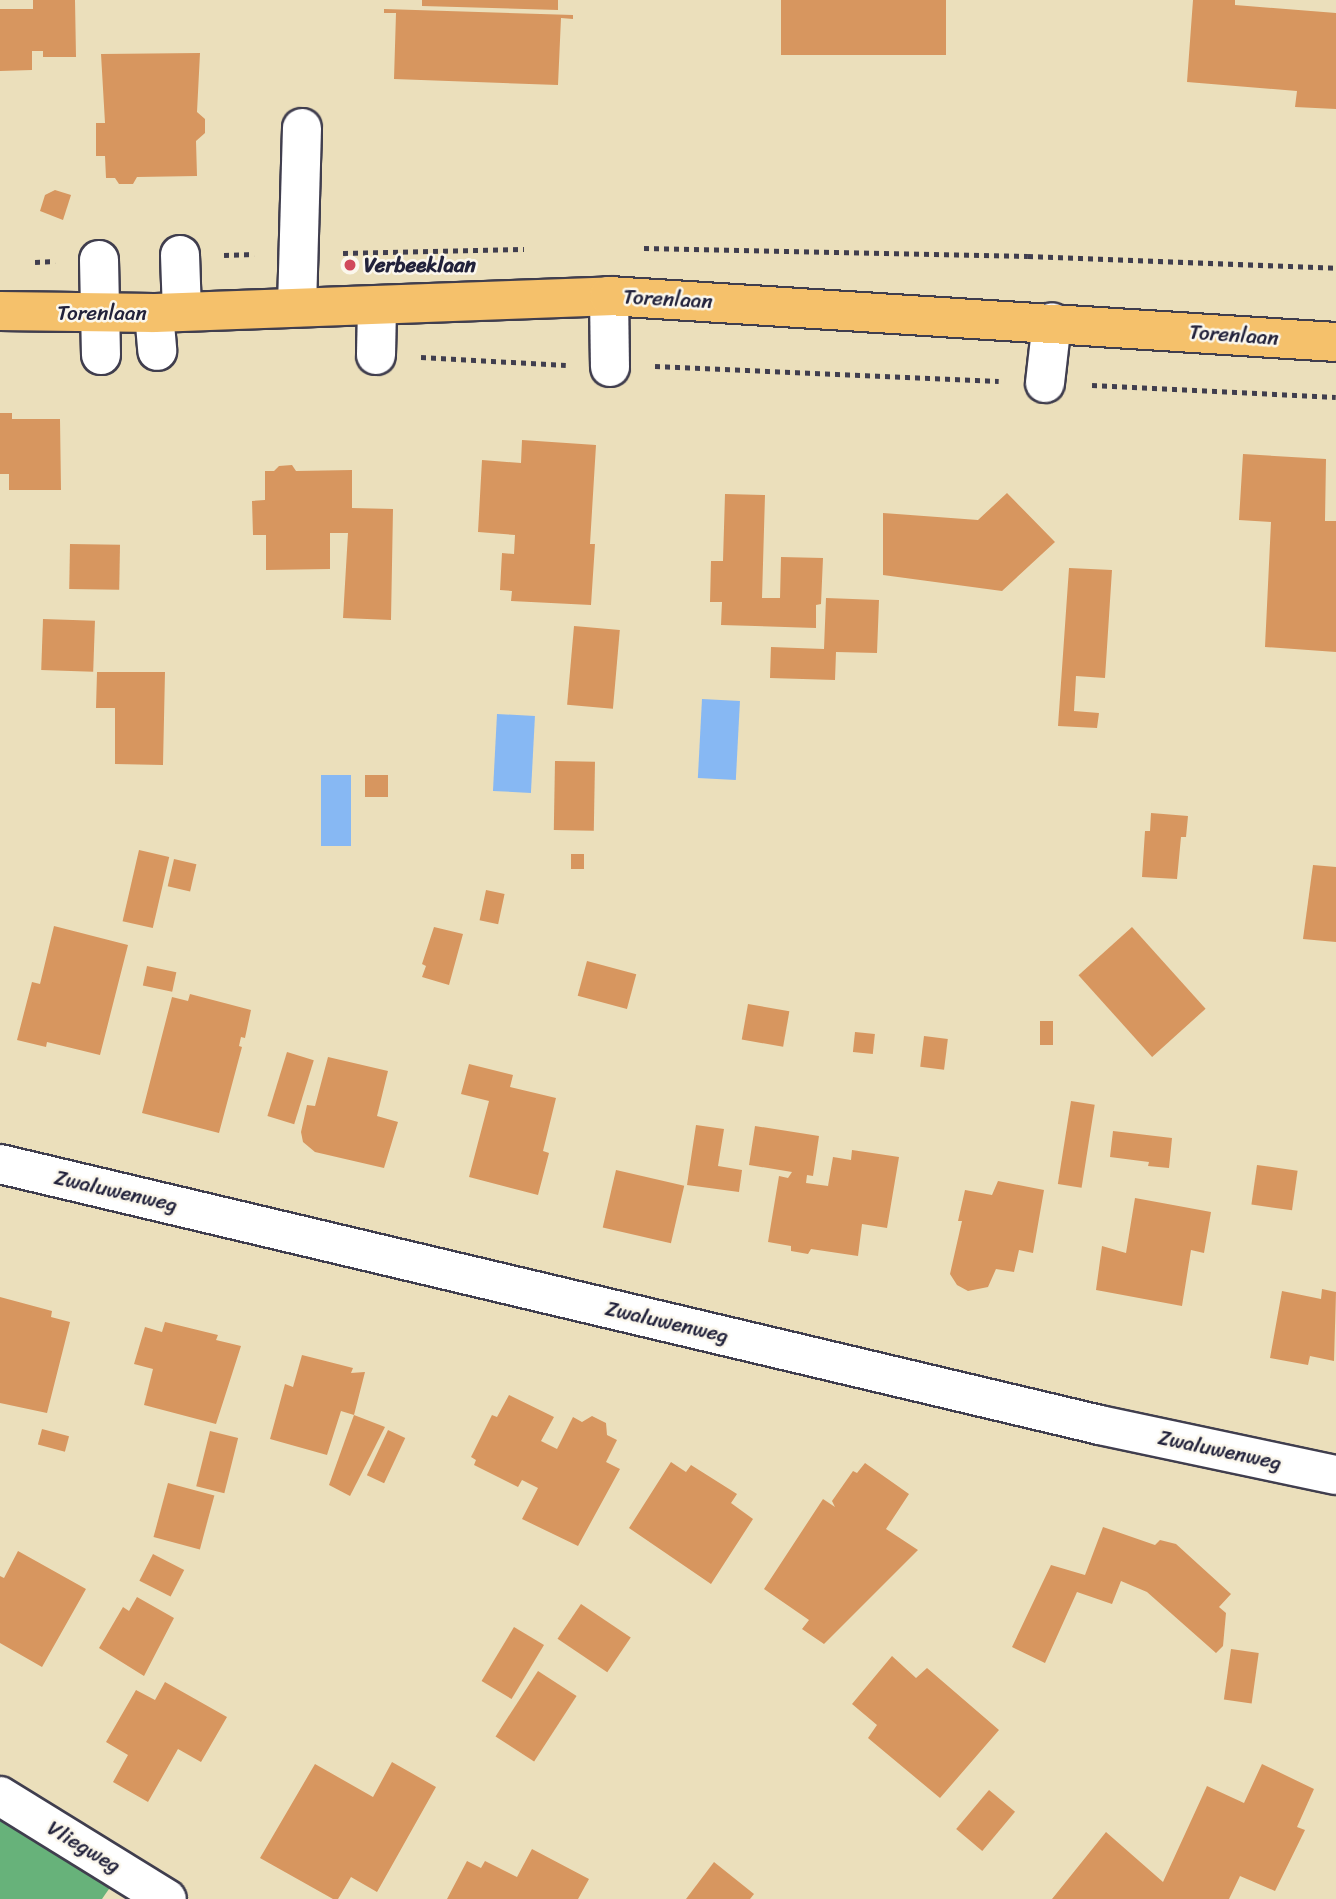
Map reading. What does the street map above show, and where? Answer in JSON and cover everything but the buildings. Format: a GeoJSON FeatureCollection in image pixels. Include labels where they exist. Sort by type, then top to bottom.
{"type":"FeatureCollection","features":[{"type":"Feature","properties":{"kind":"main road","name":"Torenlaan"},"geometry":{"type":"LineString","coordinates":[[0,312],[100,314],[609,296],[1336,342]]}},
{"type":"Feature","properties":{"kind":"street"},"geometry":{"type":"LineString","coordinates":[[297,307],[302,128]]}},
{"type":"Feature","properties":{"kind":"street"},"geometry":{"type":"LineString","coordinates":[[157,351],[180,255]]}},
{"type":"Feature","properties":{"kind":"street"},"geometry":{"type":"LineString","coordinates":[[99,260],[101,355]]}},
{"type":"Feature","properties":{"kind":"street"},"geometry":{"type":"LineString","coordinates":[[609,296],[610,367]]}},
{"type":"Feature","properties":{"kind":"street"},"geometry":{"type":"LineString","coordinates":[[376,355],[377,306]]}},
{"type":"Feature","properties":{"kind":"street"},"geometry":{"type":"LineString","coordinates":[[1045,383],[1052,322]]}},
{"type":"Feature","properties":{"kind":"street","name":"Zwaluwenweg"},"geometry":{"type":"LineString","coordinates":[[0,1164],[1100,1425],[1336,1475]]}},
{"type":"Feature","properties":{"kind":"street","name":"Vliegweg"},"geometry":{"type":"LineString","coordinates":[[0,1796],[167,1899]]}},
{"type":"Feature","properties":{"kind":"path"},"geometry":{"type":"LineString","coordinates":[[376,355],[610,367],[679,366],[1336,397]]}},
{"type":"Feature","properties":{"kind":"green space"},"geometry":{"type":"Polygon","coordinates":[[[0,1820],[111,1886],[102,1899],[0,1899],[0,1820]]]}},
{"type":"Feature","properties":{"kind":"water"},"geometry":{"type":"Polygon","coordinates":[[[702,699],[740,701],[736,780],[698,778],[702,699]]]}},
{"type":"Feature","properties":{"kind":"water"},"geometry":{"type":"Polygon","coordinates":[[[497,714],[535,716],[531,793],[493,791],[497,714]]]}},
{"type":"Feature","properties":{"kind":"water"},"geometry":{"type":"Polygon","coordinates":[[[321,775],[351,775],[351,846],[321,846],[321,775]]]}},
{"type":"Feature","properties":{"kind":"place","name":"Verbeeklaan"},"geometry":{"type":"Point","coordinates":[350,265]}}]}
